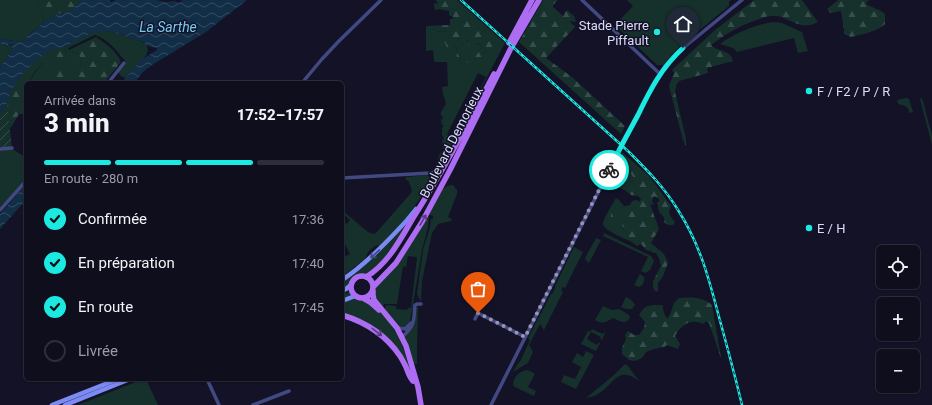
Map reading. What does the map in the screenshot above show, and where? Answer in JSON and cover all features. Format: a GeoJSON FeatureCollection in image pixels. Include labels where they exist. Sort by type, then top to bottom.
{"type":"FeatureCollection","features":[{"type":"Feature","properties":{"kind":"main road","name":"Boulevard Demorieux"},"geometry":{"type":"LineString","coordinates":[[366,277],[374,272],[389,256],[452,154],[532,0]]}},
{"type":"Feature","properties":{"kind":"main road","name":"Boulevard Demorieux"},"geometry":{"type":"LineString","coordinates":[[373,289],[396,263],[422,222],[450,170],[511,48],[539,0]]}},
{"type":"Feature","properties":{"kind":"main road"},"geometry":{"type":"LineString","coordinates":[[344,278],[372,257],[405,223],[452,154]]}},
{"type":"Feature","properties":{"kind":"main road"},"geometry":{"type":"LineString","coordinates":[[344,290],[352,284],[355,279],[361,276],[371,280],[374,300],[397,328],[406,346],[421,405]]}},
{"type":"Feature","properties":{"kind":"main road"},"geometry":{"type":"LineString","coordinates":[[352,284],[352,291],[355,296],[370,302],[379,310],[391,325],[401,342],[413,381],[418,405]]}},
{"type":"Feature","properties":{"kind":"main road"},"geometry":{"type":"LineString","coordinates":[[363,298],[369,296],[373,289]]}},
{"type":"Feature","properties":{"kind":"main road"},"geometry":{"type":"LineString","coordinates":[[344,300],[355,296]]}},
{"type":"Feature","properties":{"kind":"main road"},"geometry":{"type":"LineString","coordinates":[[344,316],[364,323],[389,342],[399,355],[410,378],[413,381]]}},
{"type":"Feature","properties":{"kind":"main road"},"geometry":{"type":"LineString","coordinates":[[52,405],[113,381]]}},
{"type":"Feature","properties":{"kind":"main road"},"geometry":{"type":"LineString","coordinates":[[65,405],[125,381]]}},
{"type":"Feature","properties":{"kind":"street"},"geometry":{"type":"LineString","coordinates":[[304,81],[339,41],[381,0]]}},
{"type":"Feature","properties":{"kind":"street"},"geometry":{"type":"LineString","coordinates":[[582,0],[660,74]]}},
{"type":"Feature","properties":{"kind":"street"},"geometry":{"type":"LineString","coordinates":[[491,405],[654,83],[682,49],[742,0]]}},
{"type":"Feature","properties":{"kind":"street"},"geometry":{"type":"LineString","coordinates":[[110,81],[124,63]]}},
{"type":"Feature","properties":{"kind":"street"},"geometry":{"type":"LineString","coordinates":[[0,149],[12,148]]}},
{"type":"Feature","properties":{"kind":"street"},"geometry":{"type":"LineString","coordinates":[[344,178],[430,173],[440,171]]}},
{"type":"Feature","properties":{"kind":"street"},"geometry":{"type":"LineString","coordinates":[[430,173],[436,179]]}},
{"type":"Feature","properties":{"kind":"street"},"geometry":{"type":"LineString","coordinates":[[0,210],[24,183]]}},
{"type":"Feature","properties":{"kind":"street"},"geometry":{"type":"LineString","coordinates":[[402,338],[414,321],[415,305],[421,304]]}},
{"type":"Feature","properties":{"kind":"street"},"geometry":{"type":"LineString","coordinates":[[475,319],[478,313],[525,337]]}},
{"type":"Feature","properties":{"kind":"street"},"geometry":{"type":"LineString","coordinates":[[397,328],[407,328],[414,314]]}},
{"type":"Feature","properties":{"kind":"street"},"geometry":{"type":"LineString","coordinates":[[208,381],[219,405]]}},
{"type":"Feature","properties":{"kind":"street"},"geometry":{"type":"LineString","coordinates":[[253,405],[289,390]]}},
{"type":"Feature","properties":{"kind":"green space"},"geometry":{"type":"Polygon","coordinates":[[[0,0],[37,0],[44,21],[22,42],[0,39],[0,0]]]}},
{"type":"Feature","properties":{"kind":"green space"},"geometry":{"type":"Polygon","coordinates":[[[37,0],[83,0],[76,5],[75,9],[61,13],[44,21],[37,0]]]}},
{"type":"Feature","properties":{"kind":"green space"},"geometry":{"type":"Polygon","coordinates":[[[436,0],[457,0],[487,27],[484,31],[486,36],[490,35],[493,37],[494,41],[501,41],[502,43],[498,52],[493,49],[488,56],[482,52],[485,57],[485,62],[481,67],[476,67],[476,71],[471,72],[470,69],[471,66],[474,65],[475,58],[481,48],[482,45],[480,43],[470,46],[468,44],[470,41],[466,40],[462,42],[458,38],[459,42],[466,50],[465,53],[469,60],[468,63],[456,56],[458,52],[455,45],[453,48],[447,48],[444,41],[448,38],[448,32],[439,31],[430,33],[429,40],[426,40],[426,26],[450,25],[450,19],[454,18],[449,15],[449,11],[439,9],[435,10],[434,3],[438,4],[436,0]]]}},
{"type":"Feature","properties":{"kind":"green space"},"geometry":{"type":"Polygon","coordinates":[[[543,0],[558,0],[552,6],[563,16],[567,10],[574,16],[576,21],[570,22],[575,27],[546,58],[572,77],[625,126],[621,134],[519,42],[543,0]]]}},
{"type":"Feature","properties":{"kind":"green space","name":"Stade Pierre Piffault"},"geometry":{"type":"Polygon","coordinates":[[[627,0],[731,0],[729,2],[729,6],[696,33],[690,32],[688,39],[663,65],[657,65],[615,25],[633,6],[627,0]]]}},
{"type":"Feature","properties":{"kind":"green space"},"geometry":{"type":"Polygon","coordinates":[[[754,0],[802,0],[818,22],[805,25],[797,24],[778,16],[766,17],[739,27],[711,45],[730,55],[733,61],[707,68],[708,73],[679,81],[676,86],[675,92],[686,139],[686,146],[683,140],[669,86],[674,73],[672,70],[715,30],[754,0]]]}},
{"type":"Feature","properties":{"kind":"green space"},"geometry":{"type":"Polygon","coordinates":[[[838,0],[869,0],[866,4],[885,14],[885,24],[874,31],[864,34],[851,37],[844,34],[841,11],[830,13],[827,9],[838,0]]]}},
{"type":"Feature","properties":{"kind":"green space"},"geometry":{"type":"Polygon","coordinates":[[[773,22],[782,23],[802,32],[808,51],[798,53],[794,38],[737,52],[733,48],[720,44],[745,30],[773,22]]]}},
{"type":"Feature","properties":{"kind":"green space"},"geometry":{"type":"Polygon","coordinates":[[[487,27],[505,43],[449,149],[437,167],[439,155],[444,149],[442,128],[444,125],[442,125],[441,119],[443,119],[441,112],[446,104],[442,87],[448,86],[447,62],[434,62],[433,50],[426,51],[426,40],[428,40],[430,33],[439,31],[448,32],[448,39],[458,53],[456,55],[461,59],[467,58],[458,38],[470,41],[472,44],[480,43],[482,45],[474,61],[475,67],[482,64],[485,57],[481,52],[486,54],[493,49],[498,41],[494,41],[486,36],[484,31],[487,27]],[[478,73],[447,134],[454,138],[486,77],[478,73]]]}},
{"type":"Feature","properties":{"kind":"green space"},"geometry":{"type":"Polygon","coordinates":[[[95,30],[113,32],[137,40],[146,44],[148,50],[146,56],[125,78],[118,72],[126,62],[108,43],[95,35],[68,48],[79,55],[81,60],[80,69],[77,73],[72,71],[52,76],[49,81],[31,81],[45,60],[52,56],[65,56],[66,46],[95,30]]]}},
{"type":"Feature","properties":{"kind":"green space"},"geometry":{"type":"Polygon","coordinates":[[[96,37],[114,51],[121,62],[106,81],[49,81],[57,71],[67,68],[77,73],[80,69],[81,60],[79,55],[69,50],[96,37]]]}},
{"type":"Feature","properties":{"kind":"green space"},"geometry":{"type":"Polygon","coordinates":[[[0,44],[4,44],[7,47],[8,44],[13,46],[0,68],[0,44]]]}},
{"type":"Feature","properties":{"kind":"green space"},"geometry":{"type":"Polygon","coordinates":[[[66,46],[64,60],[60,60],[53,56],[49,58],[36,71],[30,81],[24,81],[24,114],[19,114],[10,129],[7,104],[8,97],[12,89],[23,73],[37,59],[55,48],[66,46]]]}},
{"type":"Feature","properties":{"kind":"green space"},"geometry":{"type":"Polygon","coordinates":[[[906,98],[909,99],[913,112],[909,113],[908,108],[898,104],[897,100],[906,98]]]}},
{"type":"Feature","properties":{"kind":"green space"},"geometry":{"type":"Polygon","coordinates":[[[922,98],[932,135],[932,145],[920,99],[922,98]]]}},
{"type":"Feature","properties":{"kind":"green space"},"geometry":{"type":"Polygon","coordinates":[[[7,103],[12,148],[0,149],[0,116],[7,103]]]}},
{"type":"Feature","properties":{"kind":"green space"},"geometry":{"type":"Polygon","coordinates":[[[13,149],[24,157],[24,181],[0,207],[0,150],[13,149]]]}},
{"type":"Feature","properties":{"kind":"green space"},"geometry":{"type":"Polygon","coordinates":[[[622,152],[624,154],[621,163],[624,169],[629,170],[634,179],[629,184],[626,191],[608,182],[622,152]]]}},
{"type":"Feature","properties":{"kind":"green space"},"geometry":{"type":"Polygon","coordinates":[[[624,154],[648,175],[655,184],[671,206],[669,211],[670,215],[675,222],[673,225],[668,225],[664,222],[664,217],[659,212],[657,202],[659,202],[659,199],[654,196],[652,201],[654,205],[650,204],[659,229],[651,243],[664,254],[668,263],[663,276],[658,283],[658,291],[656,292],[653,288],[653,281],[661,266],[656,253],[646,250],[641,244],[637,246],[628,239],[623,229],[622,222],[611,217],[611,212],[630,205],[632,201],[637,200],[639,202],[641,199],[638,196],[631,195],[626,191],[629,184],[634,179],[629,170],[624,169],[621,163],[624,154]]]}},
{"type":"Feature","properties":{"kind":"green space"},"geometry":{"type":"Polygon","coordinates":[[[427,175],[430,177],[431,182],[408,216],[382,245],[375,246],[368,252],[365,259],[344,275],[344,257],[350,254],[344,242],[344,222],[347,224],[350,220],[344,215],[344,212],[368,232],[373,234],[376,233],[411,193],[412,190],[408,180],[406,181],[406,177],[427,175]]]}},
{"type":"Feature","properties":{"kind":"green space"},"geometry":{"type":"Polygon","coordinates":[[[453,185],[457,190],[457,194],[448,217],[452,219],[451,221],[438,224],[432,233],[422,281],[421,302],[417,294],[423,250],[431,219],[433,219],[433,216],[426,214],[436,195],[443,188],[453,185]]]}},
{"type":"Feature","properties":{"kind":"green space"},"geometry":{"type":"Polygon","coordinates":[[[616,198],[624,206],[611,212],[622,222],[623,229],[632,242],[620,237],[604,227],[603,221],[616,198]]]}},
{"type":"Feature","properties":{"kind":"green space"},"geometry":{"type":"Polygon","coordinates":[[[412,214],[389,256],[364,276],[355,280],[344,289],[344,278],[372,257],[412,214]]]}},
{"type":"Feature","properties":{"kind":"green space"},"geometry":{"type":"Polygon","coordinates":[[[427,215],[429,217],[428,227],[422,250],[410,322],[404,328],[398,327],[385,308],[386,305],[396,306],[396,309],[407,310],[408,308],[411,308],[417,257],[408,256],[406,267],[403,266],[397,304],[384,304],[383,307],[374,300],[373,291],[419,232],[420,235],[419,231],[427,215]]]}},
{"type":"Feature","properties":{"kind":"green space"},"geometry":{"type":"Polygon","coordinates":[[[604,233],[651,256],[654,261],[650,270],[646,273],[641,271],[648,257],[603,236],[604,233]]]}},
{"type":"Feature","properties":{"kind":"green space"},"geometry":{"type":"Polygon","coordinates":[[[596,238],[601,240],[589,263],[585,258],[596,238]]]}},
{"type":"Feature","properties":{"kind":"green space"},"geometry":{"type":"Polygon","coordinates":[[[574,247],[583,252],[565,288],[563,287],[561,290],[563,292],[544,330],[540,324],[529,345],[533,352],[528,363],[513,372],[521,360],[530,340],[528,338],[551,294],[553,293],[574,247]]]}},
{"type":"Feature","properties":{"kind":"green space"},"geometry":{"type":"Polygon","coordinates":[[[640,274],[644,277],[644,280],[643,284],[639,287],[634,285],[640,274]]]}},
{"type":"Feature","properties":{"kind":"green space"},"geometry":{"type":"Polygon","coordinates":[[[352,291],[356,296],[378,309],[387,318],[401,343],[413,381],[399,355],[376,331],[344,316],[344,294],[352,291]]]}},
{"type":"Feature","properties":{"kind":"green space"},"geometry":{"type":"Polygon","coordinates":[[[626,297],[635,305],[632,309],[621,307],[626,297]]]}},
{"type":"Feature","properties":{"kind":"green space"},"geometry":{"type":"Polygon","coordinates":[[[679,298],[697,298],[705,300],[712,305],[721,358],[709,323],[706,321],[703,324],[699,322],[690,322],[680,329],[675,336],[680,344],[678,349],[667,345],[646,352],[642,358],[635,361],[629,360],[622,354],[622,348],[626,339],[625,335],[628,331],[634,335],[639,335],[644,328],[645,322],[639,315],[643,309],[651,305],[662,305],[667,319],[674,303],[679,298]]]}},
{"type":"Feature","properties":{"kind":"green space"},"geometry":{"type":"Polygon","coordinates":[[[418,306],[417,364],[414,364],[412,362],[405,337],[415,317],[416,308],[418,306]]]}},
{"type":"Feature","properties":{"kind":"green space"},"geometry":{"type":"Polygon","coordinates":[[[603,306],[612,310],[619,309],[630,317],[625,322],[613,318],[608,321],[598,322],[595,320],[603,306]]]}},
{"type":"Feature","properties":{"kind":"green space"},"geometry":{"type":"Polygon","coordinates":[[[592,329],[603,334],[604,332],[605,333],[602,340],[600,339],[601,337],[591,332],[587,339],[597,345],[599,342],[600,343],[596,351],[581,344],[588,331],[590,332],[592,329]]]}},
{"type":"Feature","properties":{"kind":"green space"},"geometry":{"type":"Polygon","coordinates":[[[586,351],[594,355],[576,389],[561,382],[564,375],[575,379],[581,367],[572,362],[577,353],[583,357],[586,351]]]}},
{"type":"Feature","properties":{"kind":"green space"},"geometry":{"type":"Polygon","coordinates":[[[625,364],[639,381],[626,375],[621,375],[598,394],[586,398],[614,375],[625,364]]]}},
{"type":"Feature","properties":{"kind":"green space"},"geometry":{"type":"Polygon","coordinates":[[[526,370],[535,374],[528,387],[536,391],[534,396],[513,385],[514,379],[517,375],[526,370]]]}},
{"type":"Feature","properties":{"kind":"green space"},"geometry":{"type":"Polygon","coordinates":[[[138,381],[147,381],[158,405],[78,405],[138,381]]]}},
{"type":"Feature","properties":{"kind":"water","name":"La Sarthe"},"geometry":{"type":"Polygon","coordinates":[[[83,0],[110,0],[111,2],[116,0],[156,0],[166,2],[175,1],[179,3],[183,0],[247,0],[206,32],[152,65],[143,72],[136,81],[123,81],[141,60],[157,50],[157,48],[147,46],[143,42],[113,32],[94,31],[66,46],[51,50],[34,62],[22,75],[12,89],[0,116],[0,68],[11,51],[13,45],[8,44],[7,47],[4,44],[0,44],[0,39],[22,42],[44,21],[74,9],[76,5],[83,0]]]}},
{"type":"Feature","properties":{"kind":"water"},"geometry":{"type":"Polygon","coordinates":[[[24,186],[24,202],[0,229],[0,214],[24,186]]]}},
{"type":"Feature","properties":{"kind":"railway"},"geometry":{"type":"LineString","coordinates":[[461,0],[629,152],[643,166],[673,202],[686,223],[703,262],[742,405]]}},
{"type":"Feature","properties":{"kind":"way so far"},"geometry":{"type":"LineString","coordinates":[[478,313],[525,337],[609,170]]}},
{"type":"Feature","properties":{"kind":"place","name":"Stade Pierre Piffault"},"geometry":{"type":"Point","coordinates":[657,32]}},
{"type":"Feature","properties":{"kind":"place","name":"F / F2 / P / R"},"geometry":{"type":"Point","coordinates":[809,91]}},
{"type":"Feature","properties":{"kind":"place","name":"E / H"},"geometry":{"type":"Point","coordinates":[809,228]}},
{"type":"Feature","properties":{"kind":"route"},"geometry":{"type":"LineString","coordinates":[[609,170],[654,83],[666,66],[683,48]]}}]}
